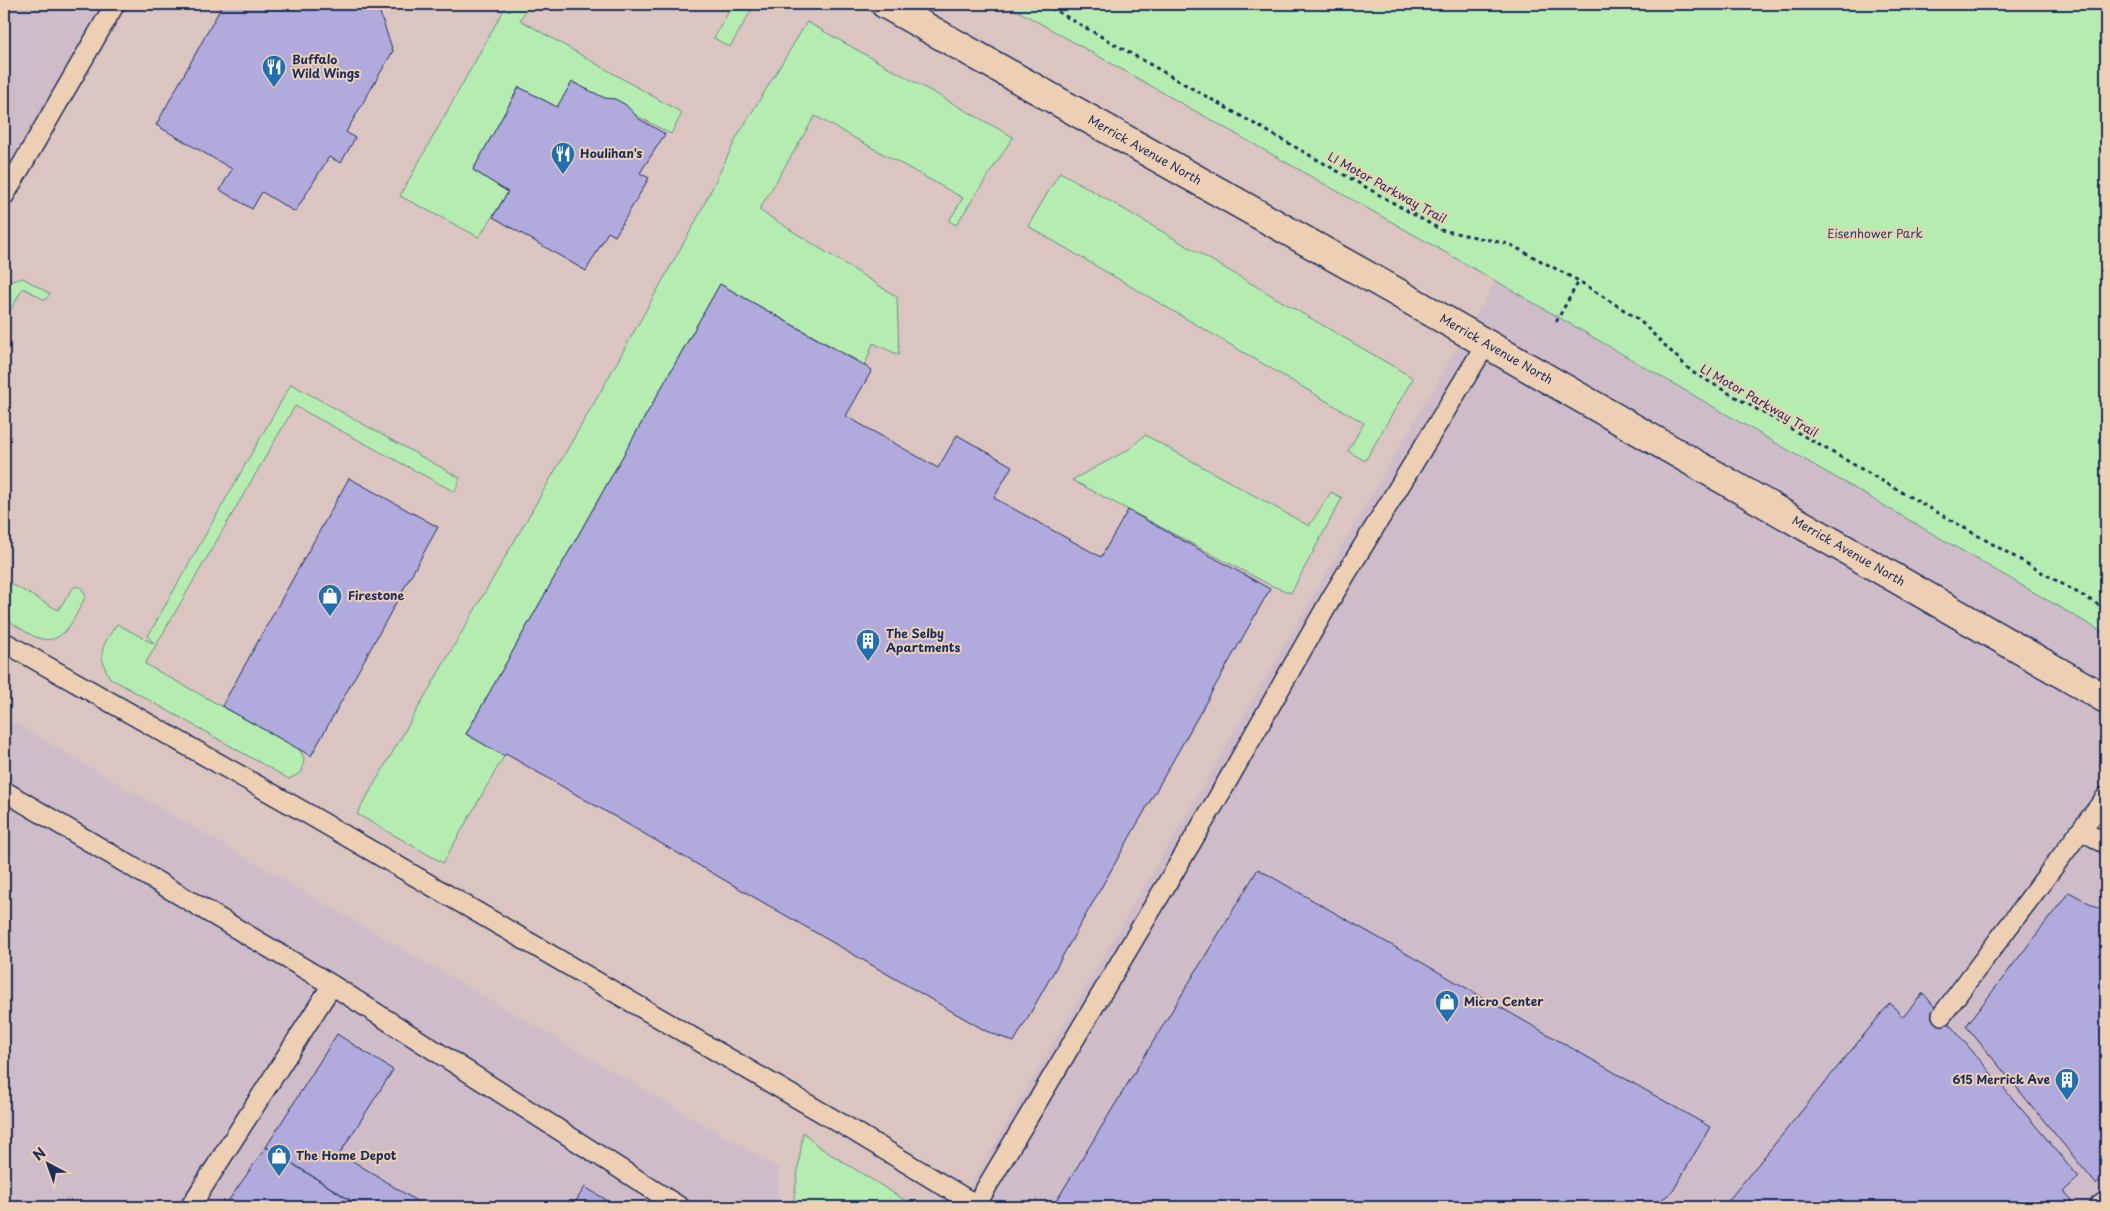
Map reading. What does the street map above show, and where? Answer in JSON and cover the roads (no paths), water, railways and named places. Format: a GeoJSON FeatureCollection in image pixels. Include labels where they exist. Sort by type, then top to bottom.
{"type":"FeatureCollection","features":[{"type":"Feature","properties":{"kind":"main road","name":"Merrick Avenue North"},"geometry":{"type":"LineString","coordinates":[[885,4],[1486,344],[2106,699]]}},
{"type":"Feature","properties":{"kind":"lane"},"geometry":{"type":"LineString","coordinates":[[4,196],[115,4]]}},
{"type":"Feature","properties":{"kind":"lane"},"geometry":{"type":"LineString","coordinates":[[4,642],[342,834],[852,1130],[976,1205],[1211,809],[1332,597],[1486,344]]}},
{"type":"Feature","properties":{"kind":"lane"},"geometry":{"type":"LineString","coordinates":[[4,791],[332,985],[680,1207]]}},
{"type":"Feature","properties":{"kind":"lane"},"geometry":{"type":"LineString","coordinates":[[1942,1016],[2106,796]]}},
{"type":"Feature","properties":{"kind":"lane"},"geometry":{"type":"LineString","coordinates":[[2081,830],[2106,844]]}},
{"type":"Feature","properties":{"kind":"lane"},"geometry":{"type":"LineString","coordinates":[[190,1207],[332,985]]}},
{"type":"Feature","properties":{"kind":"lane"},"geometry":{"type":"LineString","coordinates":[[2098,1207],[2106,1201]]}},
{"type":"Feature","properties":{"kind":"place","name":"Buffalo Wild Wings"},"geometry":{"type":"Point","coordinates":[274,88]}},
{"type":"Feature","properties":{"kind":"place","name":"Houlihan's"},"geometry":{"type":"Point","coordinates":[563,175]}},
{"type":"Feature","properties":{"kind":"place","name":"Firestone"},"geometry":{"type":"Point","coordinates":[330,617]}},
{"type":"Feature","properties":{"kind":"place","name":"The Selby Apartments"},"geometry":{"type":"Point","coordinates":[868,662]}},
{"type":"Feature","properties":{"kind":"place","name":"Micro Center"},"geometry":{"type":"Point","coordinates":[1447,1023]}},
{"type":"Feature","properties":{"kind":"place","name":"615 Merrick Ave"},"geometry":{"type":"Point","coordinates":[2067,1101]}},
{"type":"Feature","properties":{"kind":"place","name":"The Home Depot"},"geometry":{"type":"Point","coordinates":[279,1177]}},
{"type":"Feature","properties":{"kind":"park label","name":"Eisenhower Park"},"geometry":{"type":"Point","coordinates":[1875,234]}}]}
